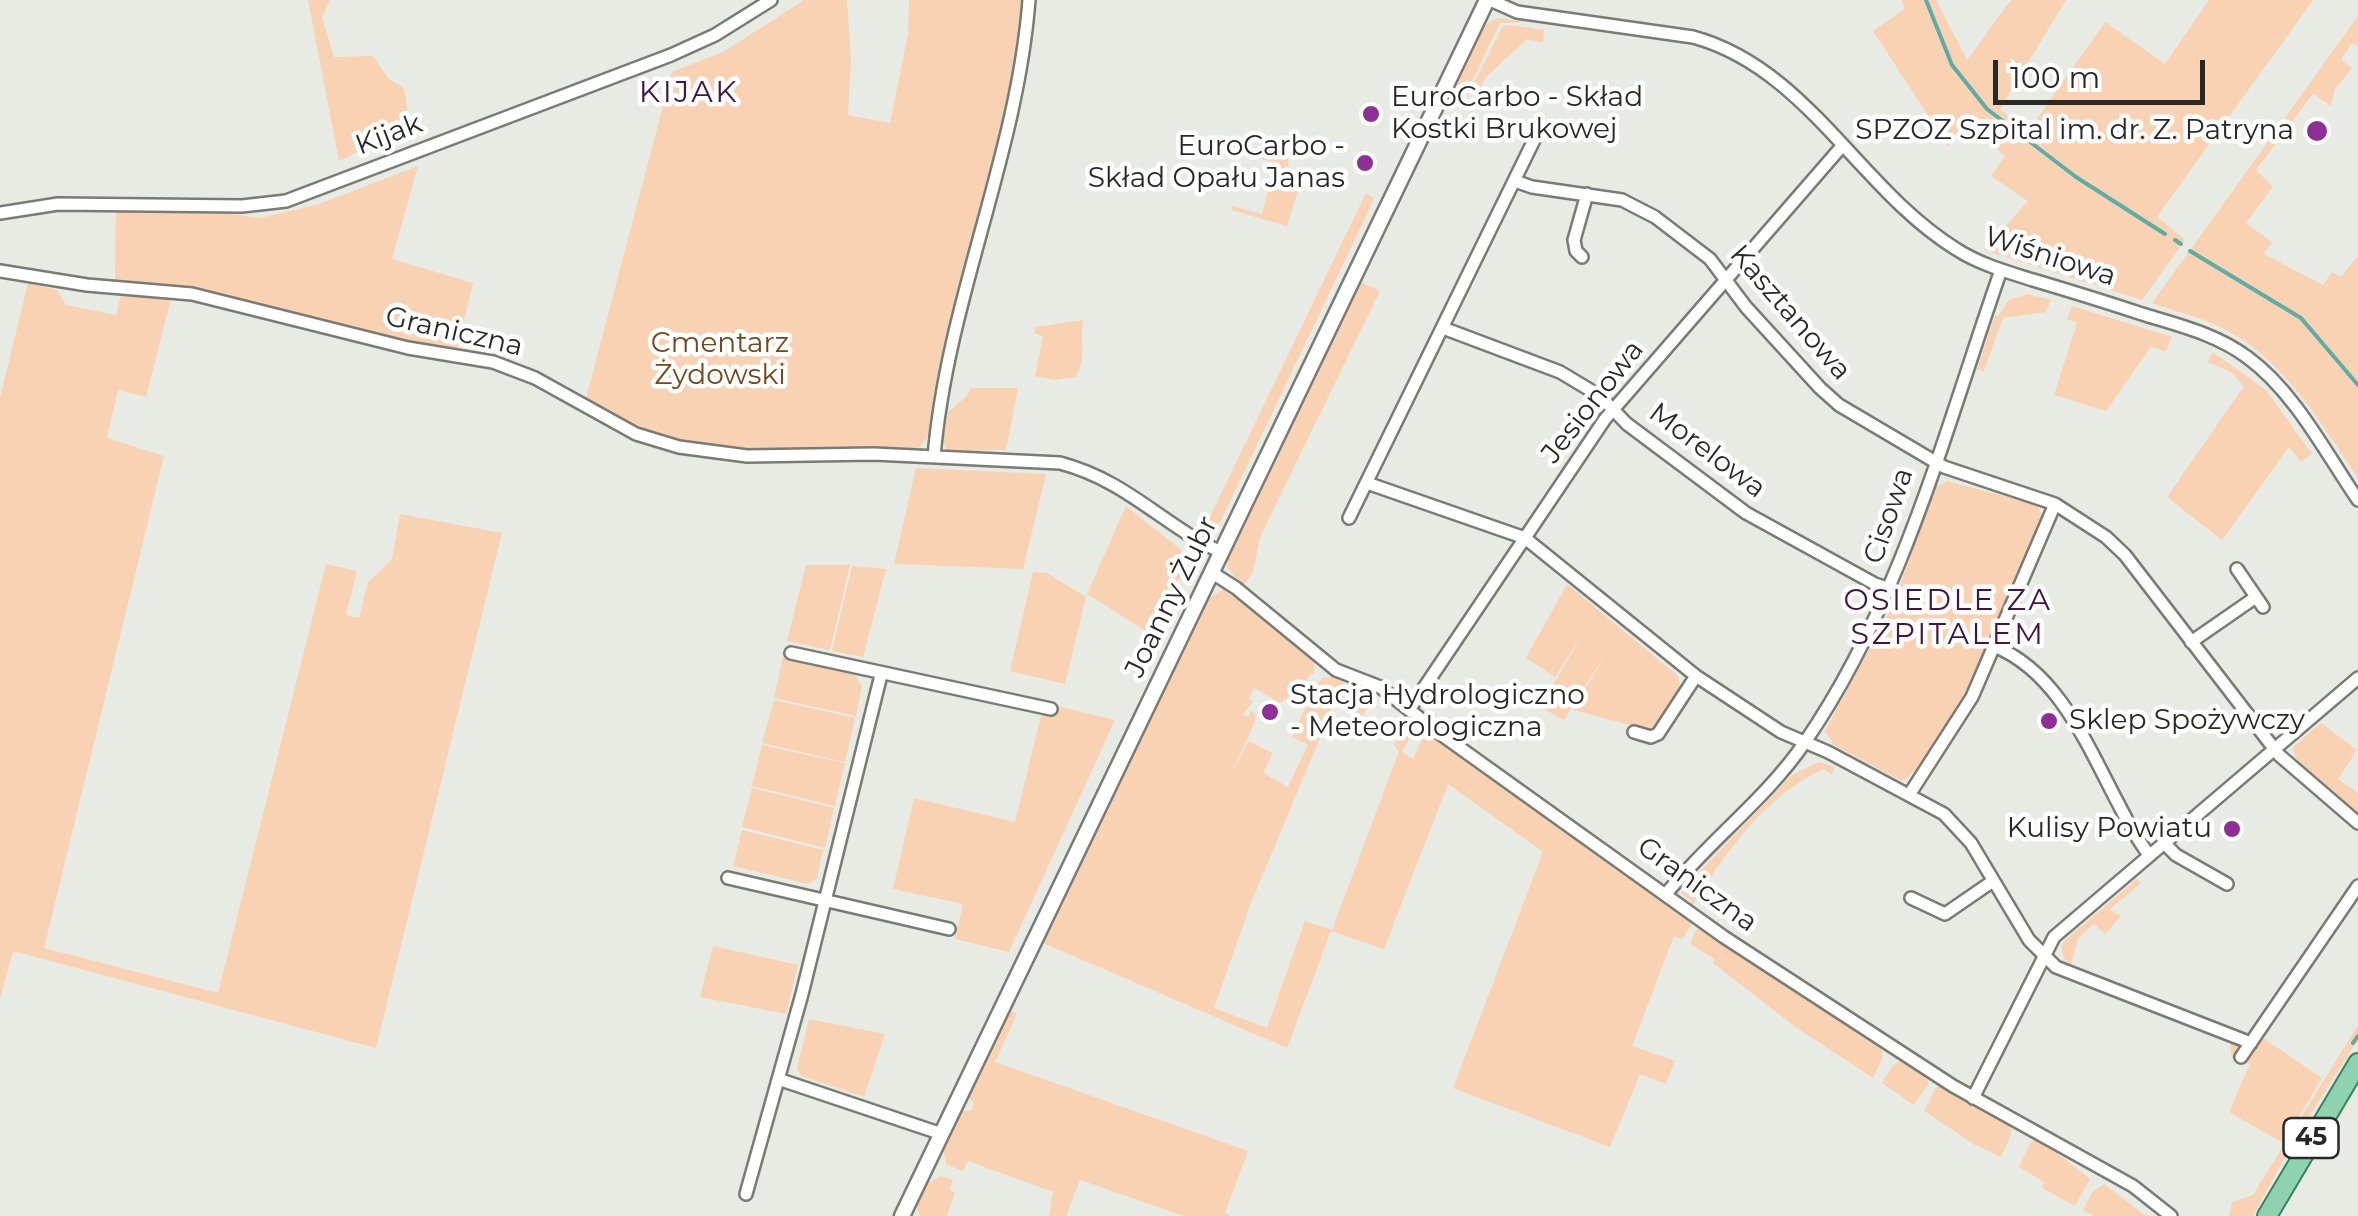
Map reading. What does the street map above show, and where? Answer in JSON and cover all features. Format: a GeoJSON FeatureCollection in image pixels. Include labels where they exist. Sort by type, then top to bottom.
{"type":"FeatureCollection","features":[{"type":"Feature","properties":{"kind":"main road","name":"45"},"geometry":{"type":"LineString","coordinates":[[2267,1216],[2358,1063]]}},
{"type":"Feature","properties":{"kind":"street","name":"Kijak"},"geometry":{"type":"LineString","coordinates":[[0,213],[58,204],[242,206],[286,200],[671,55],[715,35],[770,0]]}},
{"type":"Feature","properties":{"kind":"street"},"geometry":{"type":"LineString","coordinates":[[934,457],[952,347],[1015,102],[1029,0]]}},
{"type":"Feature","properties":{"kind":"street","name":"Wiśniowa"},"geometry":{"type":"LineString","coordinates":[[1489,0],[1532,15],[1712,42],[1751,61],[1773,77],[1937,236],[1966,255],[2001,270],[2197,331],[2232,347],[2262,370],[2288,398],[2358,500]]}},
{"type":"Feature","properties":{"kind":"street","name":"Joanny Żubr"},"geometry":{"type":"LineString","coordinates":[[902,1216],[1489,0]]}},
{"type":"Feature","properties":{"kind":"street"},"geometry":{"type":"LineString","coordinates":[[1349,518],[1535,138]]}},
{"type":"Feature","properties":{"kind":"street","name":"Jesionowa"},"geometry":{"type":"LineString","coordinates":[[1409,710],[1614,410],[1844,145]]}},
{"type":"Feature","properties":{"kind":"street","name":"Kasztanowa"},"geometry":{"type":"LineString","coordinates":[[1515,180],[1532,187],[1622,200],[1656,217],[1710,259],[1746,307],[1828,396],[1934,461],[2056,504],[2116,545],[2274,749],[2358,824]]}},
{"type":"Feature","properties":{"kind":"street"},"geometry":{"type":"LineString","coordinates":[[1582,257],[1574,246],[1586,194]]}},
{"type":"Feature","properties":{"kind":"street","name":"Cisowa"},"geometry":{"type":"LineString","coordinates":[[1666,894],[1805,743],[1890,589],[2001,270]]}},
{"type":"Feature","properties":{"kind":"street","name":"Graniczna"},"geometry":{"type":"LineString","coordinates":[[0,272],[192,294],[408,348],[493,362],[535,378],[636,434],[679,447],[747,456],[805,453],[934,457],[1043,461],[1080,468],[1144,501],[1221,552]]}},
{"type":"Feature","properties":{"kind":"street","name":"Morelowa"},"geometry":{"type":"LineString","coordinates":[[1443,328],[1553,368],[1600,396],[1746,513],[1890,589]]}},
{"type":"Feature","properties":{"kind":"street"},"geometry":{"type":"LineString","coordinates":[[1367,483],[1525,538],[1696,676],[1781,732],[1944,814],[1958,826],[2029,940],[2043,957],[2062,970],[2251,1043]]}},
{"type":"Feature","properties":{"kind":"street"},"geometry":{"type":"LineString","coordinates":[[1909,795],[1966,708],[2056,504]]}},
{"type":"Feature","properties":{"kind":"street"},"geometry":{"type":"LineString","coordinates":[[2190,642],[2260,602],[2237,569]]}},
{"type":"Feature","properties":{"kind":"street","name":"Graniczna"},"geometry":{"type":"LineString","coordinates":[[1212,572],[1336,670],[1369,680],[1724,937],[1973,1098],[2133,1186],[2171,1216]]}},
{"type":"Feature","properties":{"kind":"street"},"geometry":{"type":"LineString","coordinates":[[1994,646],[2009,653],[2041,680],[2069,714],[2149,856]]}},
{"type":"Feature","properties":{"kind":"street"},"geometry":{"type":"LineString","coordinates":[[791,654],[1051,709]]}},
{"type":"Feature","properties":{"kind":"street"},"geometry":{"type":"LineString","coordinates":[[746,1194],[881,675]]}},
{"type":"Feature","properties":{"kind":"street"},"geometry":{"type":"LineString","coordinates":[[1634,732],[1651,738],[1658,734],[1696,676]]}},
{"type":"Feature","properties":{"kind":"street"},"geometry":{"type":"LineString","coordinates":[[1973,1098],[2043,957],[2061,929],[2358,678]]}},
{"type":"Feature","properties":{"kind":"street"},"geometry":{"type":"LineString","coordinates":[[2164,843],[2176,855],[2226,884]]}},
{"type":"Feature","properties":{"kind":"street"},"geometry":{"type":"LineString","coordinates":[[728,878],[949,928]]}},
{"type":"Feature","properties":{"kind":"street"},"geometry":{"type":"LineString","coordinates":[[1912,898],[1945,914],[1993,881]]}},
{"type":"Feature","properties":{"kind":"street"},"geometry":{"type":"LineString","coordinates":[[2241,1058],[2358,886]]}},
{"type":"Feature","properties":{"kind":"street"},"geometry":{"type":"LineString","coordinates":[[778,1079],[942,1134]]}},
{"type":"Feature","properties":{"kind":"green space"},"geometry":{"type":"Polygon","coordinates":[[[308,0],[330,0],[322,17],[334,57],[373,56],[389,79],[404,88],[409,124],[399,127],[398,139],[371,145],[339,161],[308,0]]]}},
{"type":"Feature","properties":{"kind":"green space","name":"Cmentarz Żydowski"},"geometry":{"type":"Polygon","coordinates":[[[804,0],[847,0],[851,60],[848,115],[890,123],[908,34],[909,0],[1022,0],[1001,131],[946,346],[931,428],[919,448],[899,450],[718,448],[652,437],[585,402],[672,72],[725,51],[804,0]]]}},
{"type":"Feature","properties":{"kind":"green space"},"geometry":{"type":"Polygon","coordinates":[[[1901,0],[1936,0],[1967,60],[2011,0],[2066,0],[2000,109],[2027,133],[2105,22],[2165,64],[2209,0],[2313,0],[2157,217],[2185,240],[2142,300],[1984,250],[2028,201],[1991,176],[2005,156],[1968,125],[1948,146],[1873,31],[1905,9],[1901,0]]]}},
{"type":"Feature","properties":{"kind":"green space"},"geometry":{"type":"Polygon","coordinates":[[[2358,16],[2358,46],[2352,43],[2341,60],[2352,68],[2335,89],[2331,106],[2313,94],[2256,170],[2273,187],[2246,223],[2272,242],[2264,254],[2323,285],[2332,272],[2341,277],[2358,256],[2358,478],[2298,392],[2262,355],[2218,326],[2152,303],[2358,16]]]}},
{"type":"Feature","properties":{"kind":"green space"},"geometry":{"type":"Polygon","coordinates":[[[1499,18],[1527,22],[1500,23],[1468,90],[1457,85],[1455,81],[1477,35],[1499,18]]]}},
{"type":"Feature","properties":{"kind":"green space"},"geometry":{"type":"Polygon","coordinates":[[[1502,27],[1544,30],[1543,43],[1527,39],[1486,77],[1477,94],[1470,91],[1502,27]]]}},
{"type":"Feature","properties":{"kind":"green space"},"geometry":{"type":"Polygon","coordinates":[[[1266,144],[1287,154],[1289,168],[1280,177],[1301,181],[1287,226],[1231,210],[1232,206],[1262,214],[1275,163],[1251,156],[1266,144]]]}},
{"type":"Feature","properties":{"kind":"green space"},"geometry":{"type":"Polygon","coordinates":[[[418,166],[392,259],[473,283],[457,351],[202,293],[115,280],[116,211],[260,218],[319,204],[418,166]]]}},
{"type":"Feature","properties":{"kind":"green space"},"geometry":{"type":"Polygon","coordinates":[[[1366,193],[1374,198],[1368,212],[1216,531],[1206,525],[1366,193]]]}},
{"type":"Feature","properties":{"kind":"green space"},"geometry":{"type":"Polygon","coordinates":[[[1361,282],[1380,291],[1260,537],[1253,572],[1243,586],[1228,569],[1227,555],[1361,282]]]}},
{"type":"Feature","properties":{"kind":"green space"},"geometry":{"type":"Polygon","coordinates":[[[28,283],[57,290],[66,305],[116,315],[122,291],[172,295],[146,397],[118,390],[107,438],[164,456],[44,948],[218,993],[326,564],[357,571],[346,615],[359,618],[368,582],[392,559],[400,514],[502,533],[376,1048],[13,951],[0,999],[0,398],[28,283]]]}},
{"type":"Feature","properties":{"kind":"green space"},"geometry":{"type":"Polygon","coordinates":[[[2027,294],[2051,300],[2046,312],[2003,318],[1984,371],[1977,369],[1995,316],[2009,300],[2027,294]]]}},
{"type":"Feature","properties":{"kind":"green space"},"geometry":{"type":"Polygon","coordinates":[[[2072,306],[2172,337],[2166,351],[2151,347],[2106,411],[2054,395],[2077,323],[2067,319],[2072,306]]]}},
{"type":"Feature","properties":{"kind":"green space"},"geometry":{"type":"Polygon","coordinates":[[[1083,320],[1082,356],[1076,377],[1054,380],[1035,376],[1043,336],[1034,333],[1036,327],[1083,320]]]}},
{"type":"Feature","properties":{"kind":"green space"},"geometry":{"type":"Polygon","coordinates":[[[2213,352],[2267,391],[2312,454],[2301,462],[2289,447],[2222,540],[2167,497],[2244,386],[2231,372],[2207,362],[2213,352]]]}},
{"type":"Feature","properties":{"kind":"green space"},"geometry":{"type":"Polygon","coordinates":[[[970,388],[1018,388],[1006,450],[947,451],[943,442],[948,412],[967,396],[970,388]]]}},
{"type":"Feature","properties":{"kind":"green space"},"geometry":{"type":"Polygon","coordinates":[[[916,468],[1046,474],[1023,569],[894,564],[916,468]]]}},
{"type":"Feature","properties":{"kind":"green space"},"geometry":{"type":"Polygon","coordinates":[[[1947,481],[2037,505],[2042,516],[1961,700],[1921,764],[1902,781],[1834,745],[1825,731],[1892,607],[1936,487],[1947,481]]]}},
{"type":"Feature","properties":{"kind":"green space"},"geometry":{"type":"Polygon","coordinates":[[[1126,506],[1190,557],[1152,635],[1087,594],[1126,506]]]}},
{"type":"Feature","properties":{"kind":"green space"},"geometry":{"type":"Polygon","coordinates":[[[806,565],[850,565],[830,650],[787,641],[806,565]]]}},
{"type":"Feature","properties":{"kind":"green space"},"geometry":{"type":"Polygon","coordinates":[[[852,566],[886,569],[863,657],[832,651],[852,566]]]}},
{"type":"Feature","properties":{"kind":"green space"},"geometry":{"type":"Polygon","coordinates":[[[1033,572],[1047,573],[1086,597],[1065,684],[1010,671],[1033,572]]]}},
{"type":"Feature","properties":{"kind":"green space"},"geometry":{"type":"Polygon","coordinates":[[[1567,584],[1678,676],[1681,690],[1653,731],[1573,710],[1607,652],[1564,720],[1540,707],[1585,630],[1555,677],[1526,658],[1567,584]]]}},
{"type":"Feature","properties":{"kind":"green space"},"geometry":{"type":"Polygon","coordinates":[[[1224,589],[1309,655],[1314,663],[1314,674],[1310,674],[1303,688],[1280,703],[1254,688],[1249,699],[1253,702],[1243,714],[1256,714],[1254,724],[1226,785],[1248,741],[1273,753],[1263,773],[1288,787],[1308,744],[1292,737],[1323,678],[1335,677],[1371,703],[1361,717],[1337,697],[1251,903],[1214,1008],[1267,1028],[1305,921],[1332,930],[1399,751],[1394,745],[1407,720],[1412,718],[1417,724],[1402,752],[1413,759],[1424,734],[1430,731],[1693,921],[1682,940],[1674,936],[1632,1046],[1675,1061],[1666,1084],[1640,1074],[1610,1147],[1453,1088],[1543,852],[1448,784],[1384,949],[1331,931],[1287,1048],[1043,943],[1206,600],[1224,589]]]}},
{"type":"Feature","properties":{"kind":"green space"},"geometry":{"type":"Polygon","coordinates":[[[783,657],[854,674],[862,686],[856,716],[774,698],[783,657]]]}},
{"type":"Feature","properties":{"kind":"green space"},"geometry":{"type":"Polygon","coordinates":[[[774,700],[855,718],[845,762],[762,743],[774,700]]]}},
{"type":"Feature","properties":{"kind":"green space"},"geometry":{"type":"Polygon","coordinates":[[[1061,707],[1115,720],[1009,952],[955,939],[963,904],[893,889],[914,798],[1015,822],[1041,716],[1061,707]]]}},
{"type":"Feature","properties":{"kind":"green space"},"geometry":{"type":"Polygon","coordinates":[[[2321,723],[2357,750],[2338,779],[2358,793],[2358,816],[2319,784],[2295,756],[2293,747],[2321,723]]]}},
{"type":"Feature","properties":{"kind":"green space"},"geometry":{"type":"Polygon","coordinates":[[[762,745],[845,763],[835,806],[752,786],[762,745]]]}},
{"type":"Feature","properties":{"kind":"green space"},"geometry":{"type":"Polygon","coordinates":[[[1819,762],[1835,767],[1832,774],[1824,769],[1804,779],[1766,809],[1732,847],[1692,906],[1720,924],[1717,928],[1688,907],[1691,901],[1681,893],[1686,886],[1792,775],[1819,762]]]}},
{"type":"Feature","properties":{"kind":"green space"},"geometry":{"type":"Polygon","coordinates":[[[752,788],[834,808],[825,848],[742,827],[752,788]]]}},
{"type":"Feature","properties":{"kind":"green space"},"geometry":{"type":"Polygon","coordinates":[[[742,830],[823,850],[817,878],[808,884],[733,866],[742,830]]]}},
{"type":"Feature","properties":{"kind":"green space"},"geometry":{"type":"Polygon","coordinates":[[[2137,879],[2141,883],[2109,910],[2121,916],[2105,934],[2094,924],[2078,938],[2071,965],[2063,955],[2063,942],[2137,879]]]}},
{"type":"Feature","properties":{"kind":"green space"},"geometry":{"type":"Polygon","coordinates":[[[1703,926],[1882,1046],[1882,1060],[1873,1078],[1794,1026],[1713,963],[1714,959],[1690,944],[1695,931],[1703,926]]]}},
{"type":"Feature","properties":{"kind":"green space"},"geometry":{"type":"Polygon","coordinates":[[[713,946],[798,965],[786,1014],[700,997],[713,946]]]}},
{"type":"Feature","properties":{"kind":"green space"},"geometry":{"type":"Polygon","coordinates":[[[1006,1014],[1017,1014],[995,1062],[1248,1151],[1225,1213],[1230,1216],[1184,1216],[1080,1180],[1066,1216],[1049,1216],[1053,1192],[968,1161],[963,1171],[946,1164],[943,1149],[961,1111],[971,1111],[974,1103],[967,1096],[1006,1014]]]}},
{"type":"Feature","properties":{"kind":"green space"},"geometry":{"type":"Polygon","coordinates":[[[809,1019],[885,1034],[864,1097],[801,1076],[797,1068],[809,1019]]]}},
{"type":"Feature","properties":{"kind":"green space"},"geometry":{"type":"Polygon","coordinates":[[[2358,1025],[2358,1039],[2292,1144],[2253,1216],[2229,1216],[2232,1202],[2253,1195],[2358,1025]]]}},
{"type":"Feature","properties":{"kind":"green space"},"geometry":{"type":"Polygon","coordinates":[[[2202,1031],[2235,1043],[2237,1055],[2247,1061],[2263,1038],[2322,1078],[2283,1143],[2229,1112],[2250,1064],[2232,1059],[2230,1043],[2202,1031]]]}},
{"type":"Feature","properties":{"kind":"green space"},"geometry":{"type":"Polygon","coordinates":[[[1904,1060],[1929,1076],[1914,1105],[1882,1083],[1894,1064],[1904,1060]]]}},
{"type":"Feature","properties":{"kind":"green space"},"geometry":{"type":"Polygon","coordinates":[[[1947,1086],[2010,1126],[2011,1135],[2001,1157],[1975,1145],[1924,1111],[1936,1087],[1947,1086]]]}},
{"type":"Feature","properties":{"kind":"green space"},"geometry":{"type":"Polygon","coordinates":[[[2039,1139],[2090,1179],[2075,1206],[2042,1188],[2044,1182],[2019,1167],[2031,1142],[2039,1139]]]}},
{"type":"Feature","properties":{"kind":"green space"},"geometry":{"type":"Polygon","coordinates":[[[941,1176],[953,1180],[950,1190],[955,1193],[947,1216],[920,1216],[916,1205],[926,1185],[941,1176]]]}},
{"type":"Feature","properties":{"kind":"green space"},"geometry":{"type":"Polygon","coordinates":[[[2104,1184],[2146,1216],[2094,1216],[2083,1210],[2092,1192],[2104,1184]]]}},
{"type":"Feature","properties":{"kind":"waterway"},"geometry":{"type":"LineString","coordinates":[[1926,0],[1952,65],[1987,109],[2076,177],[2165,234]]}},
{"type":"Feature","properties":{"kind":"waterway"},"geometry":{"type":"LineString","coordinates":[[2175,240],[2181,244]]}},
{"type":"Feature","properties":{"kind":"waterway"},"geometry":{"type":"LineString","coordinates":[[2190,251],[2301,318],[2358,385]]}},
{"type":"Feature","properties":{"kind":"waterway"},"geometry":{"type":"LineString","coordinates":[[2353,1043],[2358,1036]]}},
{"type":"Feature","properties":{"kind":"place","name":"EuroCarbo - Skład Kostki Brukowej"},"geometry":{"type":"Point","coordinates":[1371,114]}},
{"type":"Feature","properties":{"kind":"place","name":"SPZOZ Szpital im. dr. Z. Patryna"},"geometry":{"type":"Point","coordinates":[2317,131]}},
{"type":"Feature","properties":{"kind":"place","name":"EuroCarbo - Skład Opału Janas"},"geometry":{"type":"Point","coordinates":[1365,163]}},
{"type":"Feature","properties":{"kind":"place","name":"Stacja Hydrologiczno - Meteorologiczna"},"geometry":{"type":"Point","coordinates":[1270,712]}},
{"type":"Feature","properties":{"kind":"place","name":"Sklep Spożywczy"},"geometry":{"type":"Point","coordinates":[2049,721]}},
{"type":"Feature","properties":{"kind":"place","name":"Kulisy Powiatu"},"geometry":{"type":"Point","coordinates":[2232,829]}},
{"type":"Feature","properties":{"kind":"district","name":"KIJAK"},"geometry":{"type":"Point","coordinates":[689,93]}},
{"type":"Feature","properties":{"kind":"district","name":"OSIEDLE ZA SZPITALEM"},"geometry":{"type":"Point","coordinates":[1948,618]}}]}
